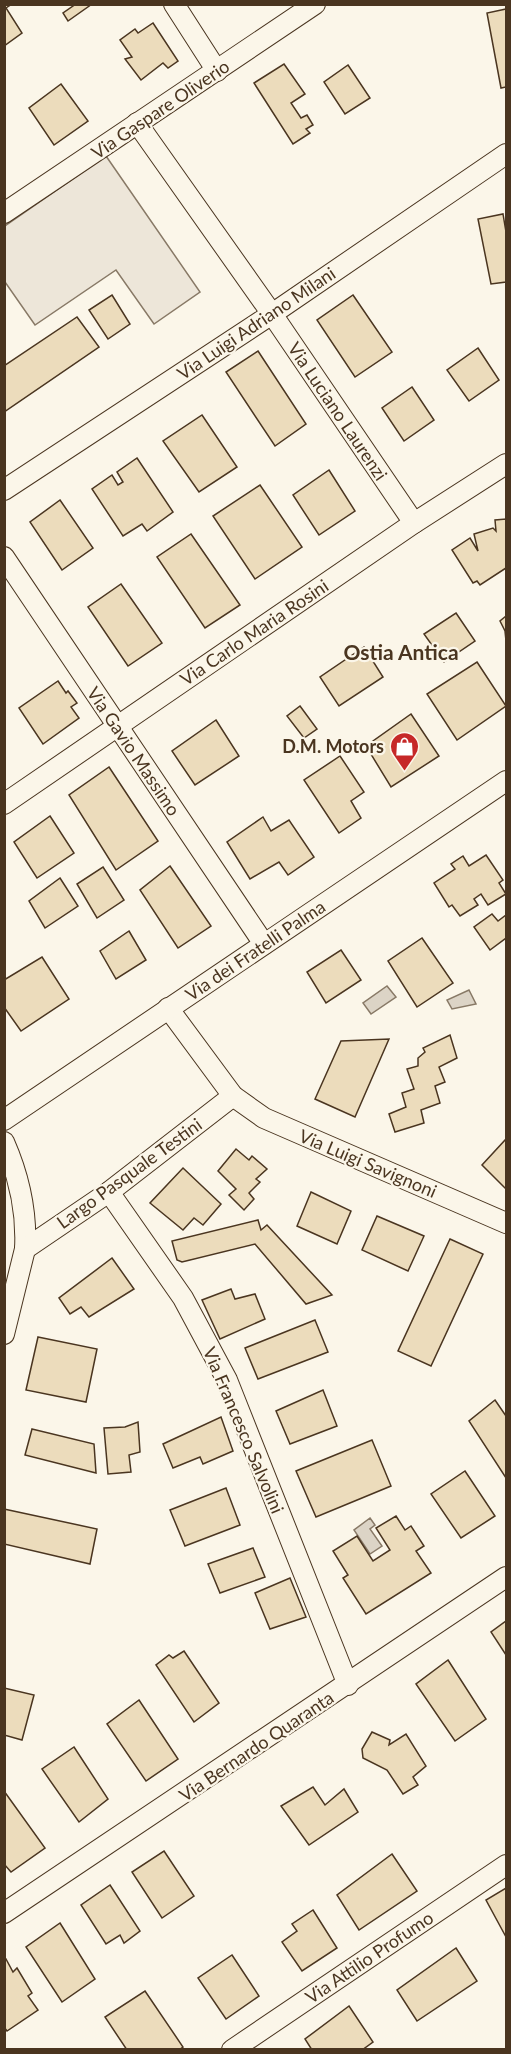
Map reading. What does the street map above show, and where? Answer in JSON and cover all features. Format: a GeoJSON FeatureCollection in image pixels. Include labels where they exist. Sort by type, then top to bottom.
{"type":"FeatureCollection","features":[{"type":"Feature","properties":{"kind":"street"},"geometry":{"type":"LineString","coordinates":[[174,4],[217,71]]}},
{"type":"Feature","properties":{"kind":"street","name":"Via Gaspare Oliverio"},"geometry":{"type":"LineString","coordinates":[[4,213],[315,4]]}},
{"type":"Feature","properties":{"kind":"street","name":"Via Luciano Laurenzi"},"geometry":{"type":"LineString","coordinates":[[137,123],[272,314],[414,523]]}},
{"type":"Feature","properties":{"kind":"street","name":"Via Luigi Adriano Milani"},"geometry":{"type":"LineString","coordinates":[[4,489],[272,314],[507,154]]}},
{"type":"Feature","properties":{"kind":"street","name":"Via Carlo Maria Rosini"},"geometry":{"type":"LineString","coordinates":[[4,804],[414,523],[507,464]]}},
{"type":"Feature","properties":{"kind":"street","name":"Via Gavio Massimo"},"geometry":{"type":"LineString","coordinates":[[4,557],[264,944]]}},
{"type":"Feature","properties":{"kind":"street","name":"Via dei Fratelli Palma"},"geometry":{"type":"LineString","coordinates":[[4,1120],[507,781]]}},
{"type":"Feature","properties":{"kind":"street"},"geometry":{"type":"LineString","coordinates":[[168,1008],[233,1095]]}},
{"type":"Feature","properties":{"kind":"street","name":"Largo Pasquale Testini"},"geometry":{"type":"LineString","coordinates":[[25,1248],[109,1191],[233,1095]]}},
{"type":"Feature","properties":{"kind":"street","name":"Via Luigi Savignoni"},"geometry":{"type":"LineString","coordinates":[[233,1095],[264,1118],[507,1223]]}},
{"type":"Feature","properties":{"kind":"street"},"geometry":{"type":"LineString","coordinates":[[4,1142],[21,1191],[25,1248],[4,1334]]}},
{"type":"Feature","properties":{"kind":"street","name":"Via Francesco Salvolini"},"geometry":{"type":"LineString","coordinates":[[109,1191],[183,1298],[227,1380],[348,1685]]}},
{"type":"Feature","properties":{"kind":"street","name":"Via Bernardo Quaranta"},"geometry":{"type":"LineString","coordinates":[[4,1913],[507,1578]]}},
{"type":"Feature","properties":{"kind":"street","name":"Via Attilio Profumo"},"geometry":{"type":"LineString","coordinates":[[232,2049],[507,1865]]}},
{"type":"Feature","properties":{"kind":"shaded area"},"geometry":{"type":"Polygon","coordinates":[[[106,156],[200,292],[154,324],[116,270],[35,325],[5,282],[5,226],[106,156]]]}},
{"type":"Feature","properties":{"kind":"shaded area"},"geometry":{"type":"Polygon","coordinates":[[[387,986],[396,997],[371,1014],[363,1003],[387,986]]]}},
{"type":"Feature","properties":{"kind":"shaded area"},"geometry":{"type":"Polygon","coordinates":[[[469,990],[476,1004],[452,1009],[447,1000],[469,990]]]}},
{"type":"Feature","properties":{"kind":"shaded area"},"geometry":{"type":"Polygon","coordinates":[[[370,1518],[375,1525],[370,1529],[382,1546],[370,1554],[354,1530],[370,1518]]]}},
{"type":"Feature","properties":{"kind":"building"},"geometry":{"type":"Polygon","coordinates":[[[4,4],[12,4],[6,8],[22,33],[4,46],[4,4]]]}},
{"type":"Feature","properties":{"kind":"building"},"geometry":{"type":"Polygon","coordinates":[[[76,4],[92,4],[68,21],[63,13],[76,4]]]}},
{"type":"Feature","properties":{"kind":"building"},"geometry":{"type":"Polygon","coordinates":[[[506,9],[506,87],[501,88],[487,13],[506,9]]]}},
{"type":"Feature","properties":{"kind":"building"},"geometry":{"type":"Polygon","coordinates":[[[153,23],[178,61],[168,68],[163,63],[141,80],[125,59],[132,57],[120,40],[135,29],[138,33],[153,23]]]}},
{"type":"Feature","properties":{"kind":"building"},"geometry":{"type":"Polygon","coordinates":[[[284,64],[305,94],[291,103],[301,118],[307,115],[313,125],[306,129],[310,133],[293,144],[254,83],[284,64]]]}},
{"type":"Feature","properties":{"kind":"building"},"geometry":{"type":"Polygon","coordinates":[[[348,65],[370,98],[345,114],[324,82],[348,65]]]}},
{"type":"Feature","properties":{"kind":"building"},"geometry":{"type":"Polygon","coordinates":[[[61,84],[88,121],[54,145],[29,108],[61,84]]]}},
{"type":"Feature","properties":{"kind":"building"},"geometry":{"type":"Polygon","coordinates":[[[503,214],[506,232],[506,282],[491,284],[478,219],[503,214]]]}},
{"type":"Feature","properties":{"kind":"building"},"geometry":{"type":"Polygon","coordinates":[[[112,295],[130,324],[108,339],[89,310],[112,295]]]}},
{"type":"Feature","properties":{"kind":"building"},"geometry":{"type":"Polygon","coordinates":[[[353,295],[392,352],[355,377],[317,320],[353,295]]]}},
{"type":"Feature","properties":{"kind":"building"},"geometry":{"type":"Polygon","coordinates":[[[77,317],[99,347],[4,412],[4,366],[77,317]]]}},
{"type":"Feature","properties":{"kind":"building"},"geometry":{"type":"Polygon","coordinates":[[[478,348],[499,380],[469,401],[447,370],[478,348]]]}},
{"type":"Feature","properties":{"kind":"building"},"geometry":{"type":"Polygon","coordinates":[[[258,351],[306,424],[275,446],[226,372],[258,351]]]}},
{"type":"Feature","properties":{"kind":"building"},"geometry":{"type":"Polygon","coordinates":[[[412,387],[434,420],[404,441],[382,408],[412,387]]]}},
{"type":"Feature","properties":{"kind":"building"},"geometry":{"type":"Polygon","coordinates":[[[202,415],[237,467],[199,492],[163,441],[202,415]]]}},
{"type":"Feature","properties":{"kind":"building"},"geometry":{"type":"Polygon","coordinates":[[[137,458],[173,512],[147,531],[142,524],[123,536],[92,489],[112,475],[118,485],[123,482],[117,472],[137,458]]]}},
{"type":"Feature","properties":{"kind":"building"},"geometry":{"type":"Polygon","coordinates":[[[329,470],[355,511],[319,535],[293,495],[329,470]]]}},
{"type":"Feature","properties":{"kind":"building"},"geometry":{"type":"Polygon","coordinates":[[[260,485],[302,547],[255,579],[213,516],[260,485]]]}},
{"type":"Feature","properties":{"kind":"building"},"geometry":{"type":"Polygon","coordinates":[[[60,500],[93,548],[62,570],[30,522],[60,500]]]}},
{"type":"Feature","properties":{"kind":"building"},"geometry":{"type":"Polygon","coordinates":[[[506,519],[506,568],[480,585],[477,581],[473,583],[452,550],[470,538],[478,551],[474,534],[493,528],[496,531],[495,520],[506,519]]]}},
{"type":"Feature","properties":{"kind":"building"},"geometry":{"type":"Polygon","coordinates":[[[191,534],[240,605],[205,628],[157,557],[191,534]]]}},
{"type":"Feature","properties":{"kind":"building"},"geometry":{"type":"Polygon","coordinates":[[[121,584],[162,643],[128,666],[88,607],[121,584]]]}},
{"type":"Feature","properties":{"kind":"building"},"geometry":{"type":"Polygon","coordinates":[[[456,613],[475,641],[444,662],[424,634],[456,613]]]}},
{"type":"Feature","properties":{"kind":"building"},"geometry":{"type":"Polygon","coordinates":[[[506,616],[506,641],[505,631],[500,621],[506,616]]]}},
{"type":"Feature","properties":{"kind":"building"},"geometry":{"type":"Polygon","coordinates":[[[364,647],[383,677],[339,706],[320,677],[364,647]]]}},
{"type":"Feature","properties":{"kind":"building"},"geometry":{"type":"Polygon","coordinates":[[[477,662],[506,706],[457,740],[427,694],[477,662]]]}},
{"type":"Feature","properties":{"kind":"building"},"geometry":{"type":"Polygon","coordinates":[[[58,681],[77,703],[71,707],[79,718],[43,744],[19,708],[58,681]]]}},
{"type":"Feature","properties":{"kind":"building"},"geometry":{"type":"Polygon","coordinates":[[[300,706],[317,729],[304,738],[287,716],[300,706]]]}},
{"type":"Feature","properties":{"kind":"building"},"geometry":{"type":"Polygon","coordinates":[[[411,714],[439,756],[391,787],[366,746],[411,714]]]}},
{"type":"Feature","properties":{"kind":"building"},"geometry":{"type":"Polygon","coordinates":[[[216,720],[239,756],[195,785],[172,751],[216,720]]]}},
{"type":"Feature","properties":{"kind":"building"},"geometry":{"type":"Polygon","coordinates":[[[340,756],[364,792],[351,801],[361,818],[339,833],[304,780],[340,756]]]}},
{"type":"Feature","properties":{"kind":"building"},"geometry":{"type":"Polygon","coordinates":[[[109,767],[158,841],[116,870],[69,795],[109,767]]]}},
{"type":"Feature","properties":{"kind":"building"},"geometry":{"type":"Polygon","coordinates":[[[50,816],[74,853],[37,878],[14,842],[50,816]]]}},
{"type":"Feature","properties":{"kind":"building"},"geometry":{"type":"Polygon","coordinates":[[[263,817],[271,831],[289,820],[314,857],[288,875],[279,862],[250,879],[227,842],[263,817]]]}},
{"type":"Feature","properties":{"kind":"building"},"geometry":{"type":"Polygon","coordinates":[[[486,855],[503,880],[499,883],[506,894],[488,905],[481,894],[474,899],[478,905],[460,916],[452,905],[449,907],[434,883],[455,869],[451,864],[463,856],[469,866],[486,855]]]}},
{"type":"Feature","properties":{"kind":"building"},"geometry":{"type":"Polygon","coordinates":[[[170,866],[211,926],[178,948],[140,890],[170,866]]]}},
{"type":"Feature","properties":{"kind":"building"},"geometry":{"type":"Polygon","coordinates":[[[103,867],[124,900],[97,918],[77,884],[103,867]]]}},
{"type":"Feature","properties":{"kind":"building"},"geometry":{"type":"Polygon","coordinates":[[[60,878],[78,906],[45,928],[29,901],[60,878]]]}},
{"type":"Feature","properties":{"kind":"building"},"geometry":{"type":"Polygon","coordinates":[[[492,914],[498,921],[506,915],[506,938],[490,950],[474,927],[492,914]]]}},
{"type":"Feature","properties":{"kind":"building"},"geometry":{"type":"Polygon","coordinates":[[[129,931],[146,960],[116,979],[100,951],[129,931]]]}},
{"type":"Feature","properties":{"kind":"building"},"geometry":{"type":"Polygon","coordinates":[[[422,938],[453,983],[417,1007],[388,961],[422,938]]]}},
{"type":"Feature","properties":{"kind":"building"},"geometry":{"type":"Polygon","coordinates":[[[341,950],[361,980],[326,1003],[307,972],[341,950]]]}},
{"type":"Feature","properties":{"kind":"building"},"geometry":{"type":"Polygon","coordinates":[[[42,957],[69,999],[21,1031],[4,1007],[4,980],[42,957]]]}},
{"type":"Feature","properties":{"kind":"building"},"geometry":{"type":"Polygon","coordinates":[[[450,1035],[457,1058],[439,1067],[445,1082],[435,1086],[440,1103],[421,1110],[424,1123],[395,1132],[389,1114],[406,1107],[402,1093],[414,1089],[407,1069],[418,1066],[418,1058],[425,1052],[423,1048],[450,1035]]]}},
{"type":"Feature","properties":{"kind":"building"},"geometry":{"type":"Polygon","coordinates":[[[389,1039],[355,1117],[315,1099],[341,1041],[389,1039]]]}},
{"type":"Feature","properties":{"kind":"building"},"geometry":{"type":"Polygon","coordinates":[[[506,1139],[506,1189],[482,1165],[506,1139]]]}},
{"type":"Feature","properties":{"kind":"building"},"geometry":{"type":"Polygon","coordinates":[[[236,1149],[249,1160],[252,1156],[267,1169],[256,1179],[260,1182],[249,1193],[254,1199],[244,1210],[229,1195],[236,1189],[218,1171],[236,1149]]]}},
{"type":"Feature","properties":{"kind":"building"},"geometry":{"type":"Polygon","coordinates":[[[183,1168],[221,1204],[203,1225],[194,1218],[183,1230],[150,1203],[183,1168]]]}},
{"type":"Feature","properties":{"kind":"building"},"geometry":{"type":"Polygon","coordinates":[[[311,1192],[351,1211],[337,1244],[297,1226],[311,1192]]]}},
{"type":"Feature","properties":{"kind":"building"},"geometry":{"type":"Polygon","coordinates":[[[377,1216],[424,1236],[408,1271],[362,1250],[377,1216]]]}},
{"type":"Feature","properties":{"kind":"building"},"geometry":{"type":"Polygon","coordinates":[[[258,1220],[261,1230],[267,1225],[332,1295],[306,1304],[255,1244],[182,1262],[177,1260],[172,1241],[258,1220]]]}},
{"type":"Feature","properties":{"kind":"building"},"geometry":{"type":"Polygon","coordinates":[[[450,1239],[483,1254],[431,1366],[398,1351],[450,1239]]]}},
{"type":"Feature","properties":{"kind":"building"},"geometry":{"type":"Polygon","coordinates":[[[112,1258],[134,1289],[89,1317],[81,1307],[70,1314],[59,1298],[112,1258]]]}},
{"type":"Feature","properties":{"kind":"building"},"geometry":{"type":"Polygon","coordinates":[[[231,1289],[235,1299],[255,1294],[265,1319],[220,1339],[202,1300],[231,1289]]]}},
{"type":"Feature","properties":{"kind":"building"},"geometry":{"type":"Polygon","coordinates":[[[315,1320],[328,1352],[258,1379],[245,1348],[315,1320]]]}},
{"type":"Feature","properties":{"kind":"building"},"geometry":{"type":"Polygon","coordinates":[[[38,1337],[97,1349],[86,1402],[26,1390],[38,1337]]]}},
{"type":"Feature","properties":{"kind":"building"},"geometry":{"type":"Polygon","coordinates":[[[323,1390],[337,1426],[290,1444],[276,1411],[323,1390]]]}},
{"type":"Feature","properties":{"kind":"building"},"geometry":{"type":"Polygon","coordinates":[[[495,1400],[506,1416],[506,1478],[469,1421],[495,1400]]]}},
{"type":"Feature","properties":{"kind":"building"},"geometry":{"type":"Polygon","coordinates":[[[221,1417],[233,1451],[203,1464],[200,1457],[173,1468],[163,1444],[221,1417]]]}},
{"type":"Feature","properties":{"kind":"building"},"geometry":{"type":"Polygon","coordinates":[[[138,1422],[140,1452],[129,1455],[131,1472],[108,1474],[104,1428],[125,1427],[138,1422]]]}},
{"type":"Feature","properties":{"kind":"building"},"geometry":{"type":"Polygon","coordinates":[[[32,1429],[94,1444],[96,1473],[25,1455],[32,1429]]]}},
{"type":"Feature","properties":{"kind":"building"},"geometry":{"type":"Polygon","coordinates":[[[372,1440],[391,1486],[316,1517],[296,1471],[372,1440]]]}},
{"type":"Feature","properties":{"kind":"building"},"geometry":{"type":"Polygon","coordinates":[[[465,1471],[495,1516],[461,1538],[431,1494],[465,1471]]]}},
{"type":"Feature","properties":{"kind":"building"},"geometry":{"type":"Polygon","coordinates":[[[226,1488],[240,1525],[185,1546],[170,1510],[226,1488]]]}},
{"type":"Feature","properties":{"kind":"building"},"geometry":{"type":"Polygon","coordinates":[[[4,1509],[97,1529],[90,1564],[4,1544],[4,1509]]]}},
{"type":"Feature","properties":{"kind":"building"},"geometry":{"type":"Polygon","coordinates":[[[396,1516],[405,1530],[411,1526],[424,1546],[416,1551],[431,1573],[366,1614],[343,1578],[348,1575],[333,1551],[357,1536],[373,1561],[390,1550],[376,1528],[396,1516]]]}},
{"type":"Feature","properties":{"kind":"building"},"geometry":{"type":"Polygon","coordinates":[[[253,1548],[265,1577],[220,1593],[208,1564],[253,1548]]]}},
{"type":"Feature","properties":{"kind":"building"},"geometry":{"type":"Polygon","coordinates":[[[290,1578],[306,1617],[270,1629],[255,1593],[290,1578]]]}},
{"type":"Feature","properties":{"kind":"building"},"geometry":{"type":"Polygon","coordinates":[[[506,1621],[506,1655],[491,1632],[506,1621]]]}},
{"type":"Feature","properties":{"kind":"building"},"geometry":{"type":"Polygon","coordinates":[[[184,1651],[219,1703],[194,1722],[156,1665],[169,1655],[173,1658],[184,1651]]]}},
{"type":"Feature","properties":{"kind":"building"},"geometry":{"type":"Polygon","coordinates":[[[448,1660],[486,1719],[455,1741],[416,1684],[448,1660]]]}},
{"type":"Feature","properties":{"kind":"building"},"geometry":{"type":"Polygon","coordinates":[[[4,1688],[34,1695],[22,1740],[4,1735],[4,1688]]]}},
{"type":"Feature","properties":{"kind":"building"},"geometry":{"type":"Polygon","coordinates":[[[139,1700],[178,1759],[146,1781],[107,1724],[139,1700]]]}},
{"type":"Feature","properties":{"kind":"building"},"geometry":{"type":"Polygon","coordinates":[[[372,1732],[390,1740],[389,1745],[406,1734],[426,1766],[413,1777],[418,1785],[403,1794],[387,1770],[363,1758],[362,1749],[372,1732]]]}},
{"type":"Feature","properties":{"kind":"building"},"geometry":{"type":"Polygon","coordinates":[[[74,1747],[108,1799],[79,1822],[42,1769],[74,1747]]]}},
{"type":"Feature","properties":{"kind":"building"},"geometry":{"type":"Polygon","coordinates":[[[313,1787],[325,1805],[344,1789],[358,1812],[309,1845],[281,1806],[313,1787]]]}},
{"type":"Feature","properties":{"kind":"building"},"geometry":{"type":"Polygon","coordinates":[[[4,1791],[45,1848],[11,1872],[4,1864],[4,1791]]]}},
{"type":"Feature","properties":{"kind":"building"},"geometry":{"type":"Polygon","coordinates":[[[164,1851],[194,1896],[162,1918],[132,1872],[164,1851]]]}},
{"type":"Feature","properties":{"kind":"building"},"geometry":{"type":"Polygon","coordinates":[[[392,1854],[417,1891],[359,1930],[337,1895],[392,1854]]]}},
{"type":"Feature","properties":{"kind":"building"},"geometry":{"type":"Polygon","coordinates":[[[110,1885],[140,1931],[124,1943],[120,1935],[106,1944],[81,1905],[110,1885]]]}},
{"type":"Feature","properties":{"kind":"building"},"geometry":{"type":"Polygon","coordinates":[[[506,1888],[506,1937],[486,1900],[506,1888]]]}},
{"type":"Feature","properties":{"kind":"building"},"geometry":{"type":"Polygon","coordinates":[[[313,1910],[337,1948],[302,1971],[282,1942],[297,1931],[292,1924],[313,1910]]]}},
{"type":"Feature","properties":{"kind":"building"},"geometry":{"type":"Polygon","coordinates":[[[60,1923],[95,1979],[62,2002],[26,1947],[60,1923]]]}},
{"type":"Feature","properties":{"kind":"building"},"geometry":{"type":"Polygon","coordinates":[[[456,1948],[477,1981],[417,2021],[397,1990],[456,1948]]]}},
{"type":"Feature","properties":{"kind":"building"},"geometry":{"type":"Polygon","coordinates":[[[232,1955],[259,1996],[226,2019],[198,1978],[232,1955]]]}},
{"type":"Feature","properties":{"kind":"building"},"geometry":{"type":"Polygon","coordinates":[[[6,1959],[13,1972],[17,1968],[32,1993],[28,1996],[38,2010],[7,2031],[4,2027],[4,1960],[6,1959]]]}},
{"type":"Feature","properties":{"kind":"building"},"geometry":{"type":"Polygon","coordinates":[[[145,1991],[183,2047],[179,2050],[127,2050],[105,2017],[145,1991]]]}},
{"type":"Feature","properties":{"kind":"building"},"geometry":{"type":"Polygon","coordinates":[[[349,2006],[373,2042],[362,2050],[312,2050],[305,2039],[349,2006]]]}},
{"type":"Feature","properties":{"kind":"place","name":"D.M. Motors"},"geometry":{"type":"Point","coordinates":[405,772]}},
{"type":"Feature","properties":{"kind":"district","name":"Ostia Antica"},"geometry":{"type":"Point","coordinates":[401,651]}}]}
